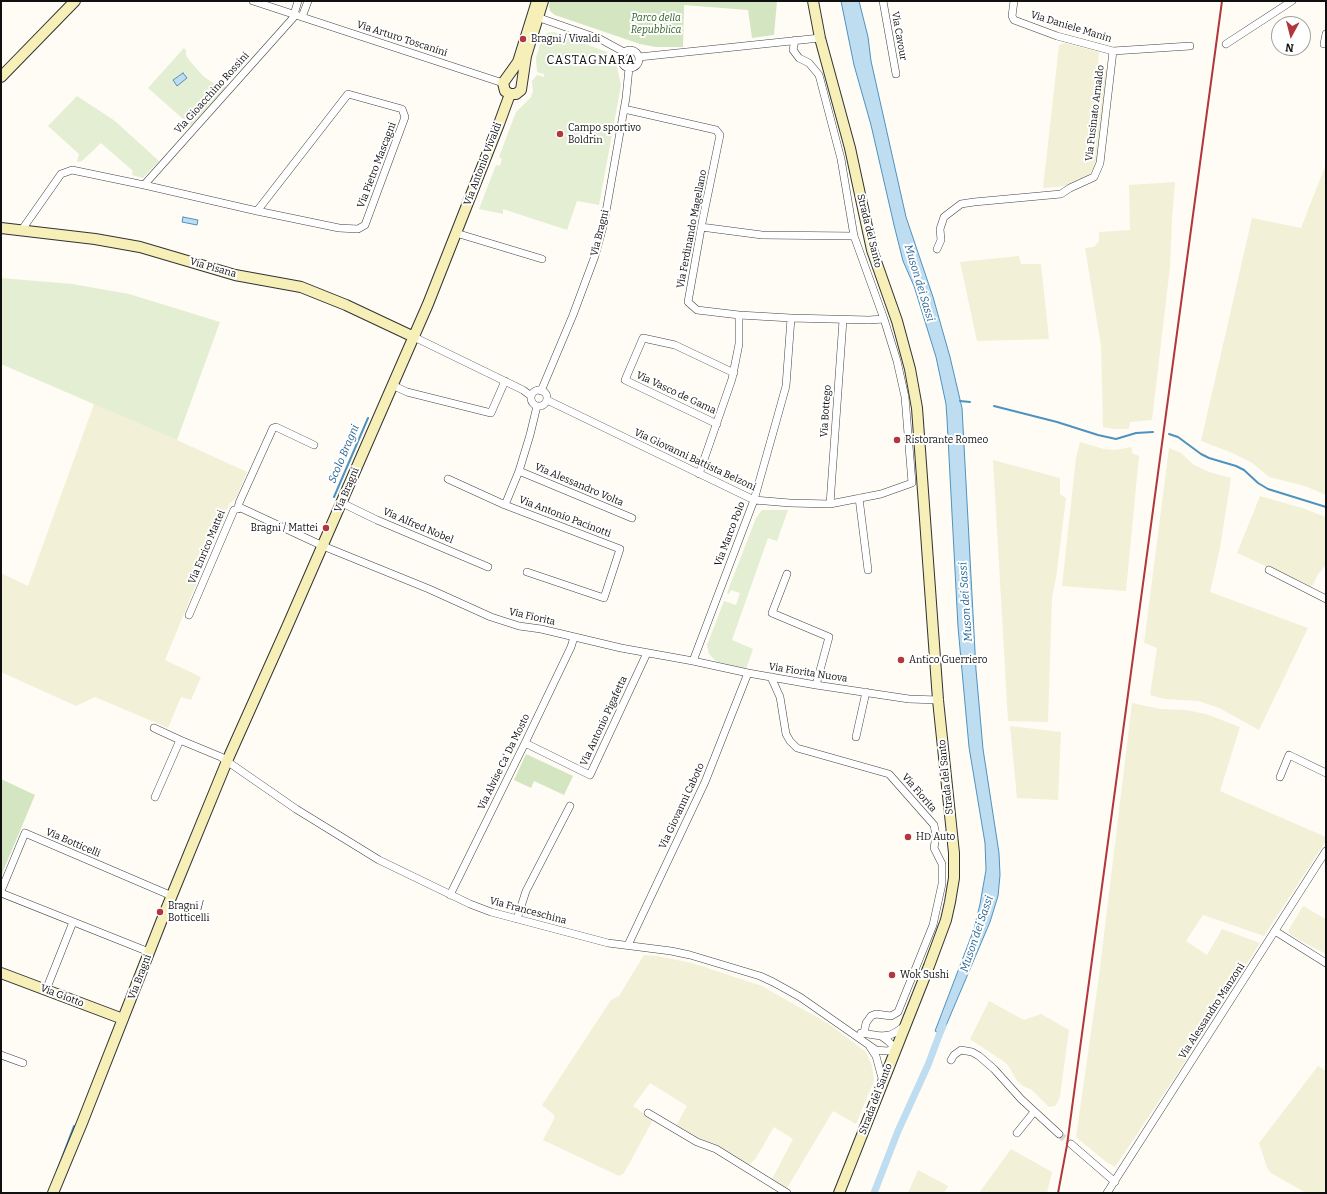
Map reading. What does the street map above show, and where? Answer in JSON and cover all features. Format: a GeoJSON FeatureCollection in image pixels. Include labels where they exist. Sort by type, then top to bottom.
{"type":"FeatureCollection","features":[{"type":"Feature","properties":{"kind":"street"},"geometry":{"type":"LineString","coordinates":[[1,77],[75,1]]}},
{"type":"Feature","properties":{"kind":"street","name":"Via Arturo Toscanini"},"geometry":{"type":"LineString","coordinates":[[253,1],[506,80]]}},
{"type":"Feature","properties":{"kind":"street"},"geometry":{"type":"LineString","coordinates":[[294,14],[298,1]]}},
{"type":"Feature","properties":{"kind":"street"},"geometry":{"type":"LineString","coordinates":[[302,17],[308,1]]}},
{"type":"Feature","properties":{"kind":"street"},"geometry":{"type":"LineString","coordinates":[[537,1],[535,16],[526,56],[522,87],[519,93],[513,95],[505,91],[506,80],[518,62],[535,16],[543,1]]}},
{"type":"Feature","properties":{"kind":"street","name":"Strada del Santo"},"geometry":{"type":"LineString","coordinates":[[812,1],[820,38],[843,118],[872,250],[897,321],[910,369],[917,408],[916,462],[912,483]]}},
{"type":"Feature","properties":{"kind":"street","name":"Via Cavour"},"geometry":{"type":"LineString","coordinates":[[883,1],[896,74]]}},
{"type":"Feature","properties":{"kind":"street","name":"Via Daniele Manin"},"geometry":{"type":"LineString","coordinates":[[1014,1],[1012,16],[1014,20],[1057,36],[1113,50],[1190,46]]}},
{"type":"Feature","properties":{"kind":"street"},"geometry":{"type":"LineString","coordinates":[[1226,44],[1292,1]]}},
{"type":"Feature","properties":{"kind":"street","name":"Via Gioacchino Rossini"},"geometry":{"type":"LineString","coordinates":[[144,185],[293,18],[294,14]]}},
{"type":"Feature","properties":{"kind":"street"},"geometry":{"type":"LineString","coordinates":[[535,16],[600,39],[624,52],[628,50],[637,52],[639,61],[634,68],[629,68]]}},
{"type":"Feature","properties":{"kind":"street"},"geometry":{"type":"LineString","coordinates":[[1324,44],[1326,34]]}},
{"type":"Feature","properties":{"kind":"street"},"geometry":{"type":"LineString","coordinates":[[639,57],[820,38]]}},
{"type":"Feature","properties":{"kind":"street","name":"Strada del Santo"},"geometry":{"type":"LineString","coordinates":[[795,40],[793,50],[799,58],[809,63],[819,76],[841,160],[854,236],[884,319],[897,361],[905,397],[916,462],[926,549],[938,700],[954,853],[954,878],[946,920],[839,1193]]}},
{"type":"Feature","properties":{"kind":"street","name":"Via Fusinato Arnaldo"},"geometry":{"type":"LineString","coordinates":[[937,249],[941,240],[940,229],[944,217],[960,204],[1061,194],[1070,188],[1094,177],[1100,163],[1113,50]]}},
{"type":"Feature","properties":{"kind":"street","name":"Via Bragni"},"geometry":{"type":"LineString","coordinates":[[541,390],[573,315],[595,256],[604,222],[624,109],[629,68],[624,66],[621,62],[621,57],[624,52]]}},
{"type":"Feature","properties":{"kind":"street"},"geometry":{"type":"LineString","coordinates":[[506,80],[516,77],[522,84]]}},
{"type":"Feature","properties":{"kind":"street","name":"Via Pietro Mascagni"},"geometry":{"type":"LineString","coordinates":[[21,231],[61,174],[72,170],[339,228],[358,229],[365,225],[405,117],[402,109],[348,94],[257,210]]}},
{"type":"Feature","properties":{"kind":"street","name":"Via Antonio Vivaldi"},"geometry":{"type":"LineString","coordinates":[[414,337],[500,124],[510,94]]}},
{"type":"Feature","properties":{"kind":"street","name":"Via Ferdinando Magellano"},"geometry":{"type":"LineString","coordinates":[[624,109],[716,130],[720,135],[701,227],[688,302],[697,310],[739,315],[791,318],[843,320],[884,319]]}},
{"type":"Feature","properties":{"kind":"street"},"geometry":{"type":"LineString","coordinates":[[849,207],[862,205]]}},
{"type":"Feature","properties":{"kind":"street"},"geometry":{"type":"LineString","coordinates":[[701,227],[762,235],[854,236]]}},
{"type":"Feature","properties":{"kind":"street","name":"Via Pisana"},"geometry":{"type":"LineString","coordinates":[[2,230],[95,239],[140,247],[235,275],[301,287],[346,305],[414,337]]}},
{"type":"Feature","properties":{"kind":"street"},"geometry":{"type":"LineString","coordinates":[[456,233],[542,259]]}},
{"type":"Feature","properties":{"kind":"street"},"geometry":{"type":"LineString","coordinates":[[870,280],[881,276]]}},
{"type":"Feature","properties":{"kind":"street"},"geometry":{"type":"LineString","coordinates":[[699,474],[734,373],[739,344],[739,315]]}},
{"type":"Feature","properties":{"kind":"street","name":"Via Marco Polo"},"geometry":{"type":"LineString","coordinates":[[693,661],[754,500],[786,386],[791,318]]}},
{"type":"Feature","properties":{"kind":"street","name":"Via Bottego"},"geometry":{"type":"LineString","coordinates":[[830,504],[843,320]]}},
{"type":"Feature","properties":{"kind":"street"},"geometry":{"type":"LineString","coordinates":[[414,337],[522,390],[531,396],[532,402],[537,406],[543,405],[547,400],[546,394],[541,390],[535,391],[531,396]]}},
{"type":"Feature","properties":{"kind":"street","name":"Via Bragni"},"geometry":{"type":"LineString","coordinates":[[53,1193],[149,952],[227,762],[414,337]]}},
{"type":"Feature","properties":{"kind":"street","name":"Via Vasco de Gama"},"geometry":{"type":"LineString","coordinates":[[717,424],[625,380],[643,338],[675,345],[734,373]]}},
{"type":"Feature","properties":{"kind":"street"},"geometry":{"type":"LineString","coordinates":[[392,386],[408,392],[491,413],[505,381]]}},
{"type":"Feature","properties":{"kind":"street","name":"Via Giovanni Battista Belzoni"},"geometry":{"type":"LineString","coordinates":[[547,400],[754,500],[830,504],[880,494],[912,483]]}},
{"type":"Feature","properties":{"kind":"street","name":"Via Alessandro Volta"},"geometry":{"type":"LineString","coordinates":[[505,504],[519,471],[530,436],[537,406]]}},
{"type":"Feature","properties":{"kind":"street"},"geometry":{"type":"LineString","coordinates":[[238,509],[238,503],[273,428],[314,445]]}},
{"type":"Feature","properties":{"kind":"street","name":"Via Alessandro Volta"},"geometry":{"type":"LineString","coordinates":[[519,471],[632,518]]}},
{"type":"Feature","properties":{"kind":"street","name":"Via Antonio Pacinotti"},"geometry":{"type":"LineString","coordinates":[[448,480],[620,549],[604,598],[527,572]]}},
{"type":"Feature","properties":{"kind":"street"},"geometry":{"type":"LineString","coordinates":[[859,498],[868,570]]}},
{"type":"Feature","properties":{"kind":"street","name":"Via Alfred Nobel"},"geometry":{"type":"LineString","coordinates":[[342,503],[377,520],[488,567]]}},
{"type":"Feature","properties":{"kind":"street","name":"Via Enrico Mattei"},"geometry":{"type":"LineString","coordinates":[[189,615],[234,510],[241,508],[323,546]]}},
{"type":"Feature","properties":{"kind":"street","name":"Via Fiorita"},"geometry":{"type":"LineString","coordinates":[[323,546],[429,589],[491,617],[519,626],[748,673]]}},
{"type":"Feature","properties":{"kind":"street"},"geometry":{"type":"LineString","coordinates":[[1269,570],[1326,598]]}},
{"type":"Feature","properties":{"kind":"street"},"geometry":{"type":"LineString","coordinates":[[787,574],[772,613],[829,637],[816,685]]}},
{"type":"Feature","properties":{"kind":"street","name":"Via Alvise Ca' Da Mosto"},"geometry":{"type":"LineString","coordinates":[[450,895],[525,744],[571,647],[574,637]]}},
{"type":"Feature","properties":{"kind":"street","name":"Via Antonio Pigafetta"},"geometry":{"type":"LineString","coordinates":[[525,744],[590,775],[647,653]]}},
{"type":"Feature","properties":{"kind":"street","name":"Via Fiorita Nuova"},"geometry":{"type":"LineString","coordinates":[[748,673],[909,699],[938,700]]}},
{"type":"Feature","properties":{"kind":"street","name":"Via Giovanni Caboto"},"geometry":{"type":"LineString","coordinates":[[628,945],[705,782],[748,673]]}},
{"type":"Feature","properties":{"kind":"street","name":"Via Fiorita"},"geometry":{"type":"LineString","coordinates":[[771,677],[780,697],[786,734],[797,748],[888,774],[934,825],[936,836],[934,848],[942,864],[942,884],[937,915],[898,1012],[890,1016],[876,1014],[871,1016],[866,1023],[864,1033]]}},
{"type":"Feature","properties":{"kind":"street"},"geometry":{"type":"LineString","coordinates":[[856,737],[866,692]]}},
{"type":"Feature","properties":{"kind":"street"},"geometry":{"type":"LineString","coordinates":[[154,728],[227,762]]}},
{"type":"Feature","properties":{"kind":"street"},"geometry":{"type":"LineString","coordinates":[[155,797],[180,740]]}},
{"type":"Feature","properties":{"kind":"street"},"geometry":{"type":"LineString","coordinates":[[1280,777],[1289,756],[1326,773]]}},
{"type":"Feature","properties":{"kind":"street","name":"Via Franceschina"},"geometry":{"type":"LineString","coordinates":[[227,762],[296,809],[375,857],[470,904],[517,919],[608,943],[671,950],[760,976],[787,989],[844,1026],[876,1050],[896,1049]]}},
{"type":"Feature","properties":{"kind":"street"},"geometry":{"type":"LineString","coordinates":[[517,919],[526,891],[570,806]]}},
{"type":"Feature","properties":{"kind":"street","name":"Via Botticelli"},"geometry":{"type":"LineString","coordinates":[[149,952],[1,892],[25,833],[172,896]]}},
{"type":"Feature","properties":{"kind":"street","name":"Via Alessandro Manzoni"},"geometry":{"type":"LineString","coordinates":[[1107,1193],[1326,851]]}},
{"type":"Feature","properties":{"kind":"street"},"geometry":{"type":"LineString","coordinates":[[46,990],[73,922]]}},
{"type":"Feature","properties":{"kind":"street"},"geometry":{"type":"LineString","coordinates":[[1275,931],[1326,963]]}},
{"type":"Feature","properties":{"kind":"street","name":"Via Giotto"},"geometry":{"type":"LineString","coordinates":[[1,973],[123,1019]]}},
{"type":"Feature","properties":{"kind":"street","name":"Via Franceschina"},"geometry":{"type":"LineString","coordinates":[[844,1026],[855,1031],[881,1036],[890,1035],[905,1026]]}},
{"type":"Feature","properties":{"kind":"street"},"geometry":{"type":"LineString","coordinates":[[881,1036],[896,1049]]}},
{"type":"Feature","properties":{"kind":"street","name":"Via Franceschina"},"geometry":{"type":"LineString","coordinates":[[867,1044],[876,1056],[883,1083]]}},
{"type":"Feature","properties":{"kind":"street"},"geometry":{"type":"LineString","coordinates":[[951,1060],[954,1055],[961,1050],[972,1052],[987,1062],[1034,1112],[1059,1134]]}},
{"type":"Feature","properties":{"kind":"street"},"geometry":{"type":"LineString","coordinates":[[1,1055],[23,1063]]}},
{"type":"Feature","properties":{"kind":"street"},"geometry":{"type":"LineString","coordinates":[[1017,1133],[1034,1112]]}},
{"type":"Feature","properties":{"kind":"street"},"geometry":{"type":"LineString","coordinates":[[648,1113],[697,1142],[716,1150],[787,1193]]}},
{"type":"Feature","properties":{"kind":"street"},"geometry":{"type":"LineString","coordinates":[[1071,1144],[1115,1182]]}},
{"type":"Feature","properties":{"kind":"shaded area"},"geometry":{"type":"Polygon","coordinates":[[[1065,43],[1099,52],[1098,65],[1107,70],[1097,161],[1094,170],[1088,176],[1067,186],[1043,188],[1059,45],[1065,43]]]}},
{"type":"Feature","properties":{"kind":"shaded area"},"geometry":{"type":"Polygon","coordinates":[[[1326,164],[1326,495],[1305,486],[1269,477],[1251,462],[1201,441],[1252,218],[1301,228],[1326,164]]]}},
{"type":"Feature","properties":{"kind":"shaded area"},"geometry":{"type":"Polygon","coordinates":[[[1175,182],[1170,267],[1152,420],[1130,422],[1129,429],[1103,427],[1101,346],[1085,248],[1094,247],[1099,241],[1099,232],[1130,230],[1129,185],[1175,182]]]}},
{"type":"Feature","properties":{"kind":"shaded area"},"geometry":{"type":"Polygon","coordinates":[[[1019,256],[1021,264],[1041,264],[1049,339],[977,341],[960,262],[1019,256]]]}},
{"type":"Feature","properties":{"kind":"shaded area"},"geometry":{"type":"Polygon","coordinates":[[[94,404],[247,472],[236,498],[229,504],[165,660],[201,677],[191,700],[181,697],[168,728],[95,697],[76,706],[1,672],[1,573],[28,586],[94,404]]]}},
{"type":"Feature","properties":{"kind":"shaded area"},"geometry":{"type":"Polygon","coordinates":[[[1080,442],[1104,449],[1115,450],[1132,447],[1132,453],[1139,456],[1126,591],[1062,586],[1076,458],[1080,442]]]}},
{"type":"Feature","properties":{"kind":"shaded area"},"geometry":{"type":"Polygon","coordinates":[[[1169,448],[1181,453],[1194,465],[1209,472],[1231,478],[1220,548],[1210,592],[1308,628],[1259,730],[1219,708],[1199,701],[1165,699],[1150,695],[1157,648],[1144,643],[1169,448]]]}},
{"type":"Feature","properties":{"kind":"shaded area"},"geometry":{"type":"Polygon","coordinates":[[[993,460],[1060,478],[1060,494],[1066,498],[1052,598],[1048,722],[1008,721],[993,460]]]}},
{"type":"Feature","properties":{"kind":"shaded area"},"geometry":{"type":"Polygon","coordinates":[[[1260,496],[1302,508],[1326,517],[1326,565],[1318,574],[1312,587],[1237,553],[1260,496]]]}},
{"type":"Feature","properties":{"kind":"shaded area"},"geometry":{"type":"Polygon","coordinates":[[[1132,703],[1160,709],[1186,710],[1206,714],[1240,727],[1220,791],[1326,837],[1326,841],[1264,936],[1203,915],[1186,941],[1207,955],[1222,929],[1260,943],[1179,1071],[1115,1167],[1105,1161],[1076,1137],[1099,976],[1132,703]]]}},
{"type":"Feature","properties":{"kind":"shaded area"},"geometry":{"type":"Polygon","coordinates":[[[1010,726],[1061,732],[1058,800],[1017,798],[1010,726]]]}},
{"type":"Feature","properties":{"kind":"shaded area"},"geometry":{"type":"Polygon","coordinates":[[[1303,906],[1326,919],[1326,954],[1301,941],[1288,931],[1303,906]]]}},
{"type":"Feature","properties":{"kind":"shaded area"},"geometry":{"type":"Polygon","coordinates":[[[644,955],[692,963],[762,986],[829,1024],[866,1052],[872,1066],[874,1081],[856,1124],[833,1111],[786,1190],[771,1181],[793,1139],[774,1127],[756,1158],[748,1166],[714,1144],[700,1140],[676,1126],[687,1106],[650,1083],[633,1106],[653,1120],[624,1173],[619,1176],[543,1140],[554,1119],[554,1115],[542,1105],[611,1000],[619,996],[644,955]]]}},
{"type":"Feature","properties":{"kind":"shaded area"},"geometry":{"type":"Polygon","coordinates":[[[989,1001],[1024,1020],[1041,1014],[1069,1030],[1060,1096],[1055,1106],[1049,1107],[1032,1090],[1023,1086],[1017,1081],[1008,1065],[970,1039],[989,1001]]]}},
{"type":"Feature","properties":{"kind":"shaded area"},"geometry":{"type":"Polygon","coordinates":[[[1318,1066],[1326,1071],[1326,1193],[1306,1193],[1271,1173],[1267,1168],[1259,1143],[1318,1066]]]}},
{"type":"Feature","properties":{"kind":"shaded area"},"geometry":{"type":"Polygon","coordinates":[[[1011,1149],[1052,1172],[1047,1193],[979,1193],[1011,1149]]]}},
{"type":"Feature","properties":{"kind":"shaded area"},"geometry":{"type":"Polygon","coordinates":[[[918,1170],[948,1186],[944,1193],[908,1193],[918,1170]]]}},
{"type":"Feature","properties":{"kind":"green space","name":"Parco della Repubblica"},"geometry":{"type":"Polygon","coordinates":[[[550,1],[777,1],[774,35],[752,38],[748,10],[684,5],[683,47],[656,47],[640,44],[555,15],[550,11],[550,1]]]}},
{"type":"Feature","properties":{"kind":"green space","name":"Campo sportivo Boldrin"},"geometry":{"type":"Polygon","coordinates":[[[554,32],[607,52],[617,67],[621,85],[599,205],[577,201],[567,230],[503,209],[503,214],[479,209],[496,165],[500,166],[502,159],[499,157],[516,112],[531,97],[533,91],[532,81],[537,75],[544,77],[544,74],[537,72],[536,58],[542,37],[547,33],[554,32]]]}},
{"type":"Feature","properties":{"kind":"green space"},"geometry":{"type":"Polygon","coordinates":[[[184,48],[189,60],[203,76],[213,83],[227,87],[191,126],[148,88],[184,48]]]}},
{"type":"Feature","properties":{"kind":"green space"},"geometry":{"type":"Polygon","coordinates":[[[77,96],[115,121],[159,161],[143,178],[132,175],[133,171],[101,143],[82,161],[77,162],[79,154],[48,126],[77,96]]]}},
{"type":"Feature","properties":{"kind":"green space"},"geometry":{"type":"Polygon","coordinates":[[[1,278],[72,284],[129,294],[220,322],[177,440],[1,364],[1,278]]]}},
{"type":"Feature","properties":{"kind":"green space"},"geometry":{"type":"Polygon","coordinates":[[[762,510],[788,510],[777,541],[768,538],[732,640],[753,649],[746,669],[717,662],[709,654],[707,645],[724,601],[736,605],[740,593],[731,590],[729,594],[727,593],[756,518],[762,510]]]}},
{"type":"Feature","properties":{"kind":"green space"},"geometry":{"type":"Polygon","coordinates":[[[526,754],[573,776],[564,795],[534,781],[531,788],[514,780],[526,754]]]}},
{"type":"Feature","properties":{"kind":"green space"},"geometry":{"type":"Polygon","coordinates":[[[1,779],[35,795],[1,876],[1,779]]]}},
{"type":"Feature","properties":{"kind":"water"},"geometry":{"type":"Polygon","coordinates":[[[841,1],[859,1],[906,217],[933,297],[950,357],[962,408],[976,670],[983,749],[999,853],[1000,875],[998,896],[990,922],[942,1035],[935,1031],[974,929],[986,870],[985,843],[969,747],[958,627],[946,404],[936,357],[914,286],[903,261],[871,125],[854,65],[841,1]]]}},
{"type":"Feature","properties":{"kind":"water"},"geometry":{"type":"Polygon","coordinates":[[[183,73],[187,78],[177,86],[173,80],[183,73]]]}},
{"type":"Feature","properties":{"kind":"water"},"geometry":{"type":"Polygon","coordinates":[[[183,217],[198,220],[197,225],[182,222],[183,217]]]}},
{"type":"Feature","properties":{"kind":"waterway"},"geometry":{"type":"LineString","coordinates":[[960,401],[970,402]]}},
{"type":"Feature","properties":{"kind":"waterway"},"geometry":{"type":"LineString","coordinates":[[994,406],[1116,439],[1136,433],[1153,432]]}},
{"type":"Feature","properties":{"kind":"waterway","name":"Scolo Bragni"},"geometry":{"type":"LineString","coordinates":[[334,497],[368,418]]}},
{"type":"Feature","properties":{"kind":"waterway"},"geometry":{"type":"LineString","coordinates":[[1169,434],[1178,437],[1209,458],[1244,470],[1258,483],[1268,489],[1326,507]]}},
{"type":"Feature","properties":{"kind":"waterway","name":"Muson dei Sassi"},"geometry":{"type":"LineString","coordinates":[[874,1193],[898,1131],[928,1065],[943,1025]]}},
{"type":"Feature","properties":{"kind":"waterway","name":"Scolo Bragni"},"geometry":{"type":"LineString","coordinates":[[57,1171],[74,1126]]}},
{"type":"Feature","properties":{"kind":"tunnel"},"geometry":{"type":"LineString","coordinates":[[1059,1134],[1071,1144]]}},
{"type":"Feature","properties":{"kind":"railway"},"geometry":{"type":"LineString","coordinates":[[1058,1193],[1067,1145],[1222,1]]}},
{"type":"Feature","properties":{"kind":"place","name":"Bragni / Vivaldi"},"geometry":{"type":"Point","coordinates":[523,39]}},
{"type":"Feature","properties":{"kind":"place","name":"Campo sportivo Boldrin"},"geometry":{"type":"Point","coordinates":[560,134]}},
{"type":"Feature","properties":{"kind":"place","name":"Ristorante Romeo"},"geometry":{"type":"Point","coordinates":[897,440]}},
{"type":"Feature","properties":{"kind":"place","name":"Bragni / Mattei"},"geometry":{"type":"Point","coordinates":[326,528]}},
{"type":"Feature","properties":{"kind":"place","name":"Antico Guerriero"},"geometry":{"type":"Point","coordinates":[901,660]}},
{"type":"Feature","properties":{"kind":"place","name":"HD Auto"},"geometry":{"type":"Point","coordinates":[908,837]}},
{"type":"Feature","properties":{"kind":"place","name":"Bragni / Botticelli"},"geometry":{"type":"Point","coordinates":[160,912]}},
{"type":"Feature","properties":{"kind":"place","name":"Wok Sushi"},"geometry":{"type":"Point","coordinates":[892,975]}},
{"type":"Feature","properties":{"kind":"district","name":"CASTAGNARA"},"geometry":{"type":"Point","coordinates":[591,61]}}]}
